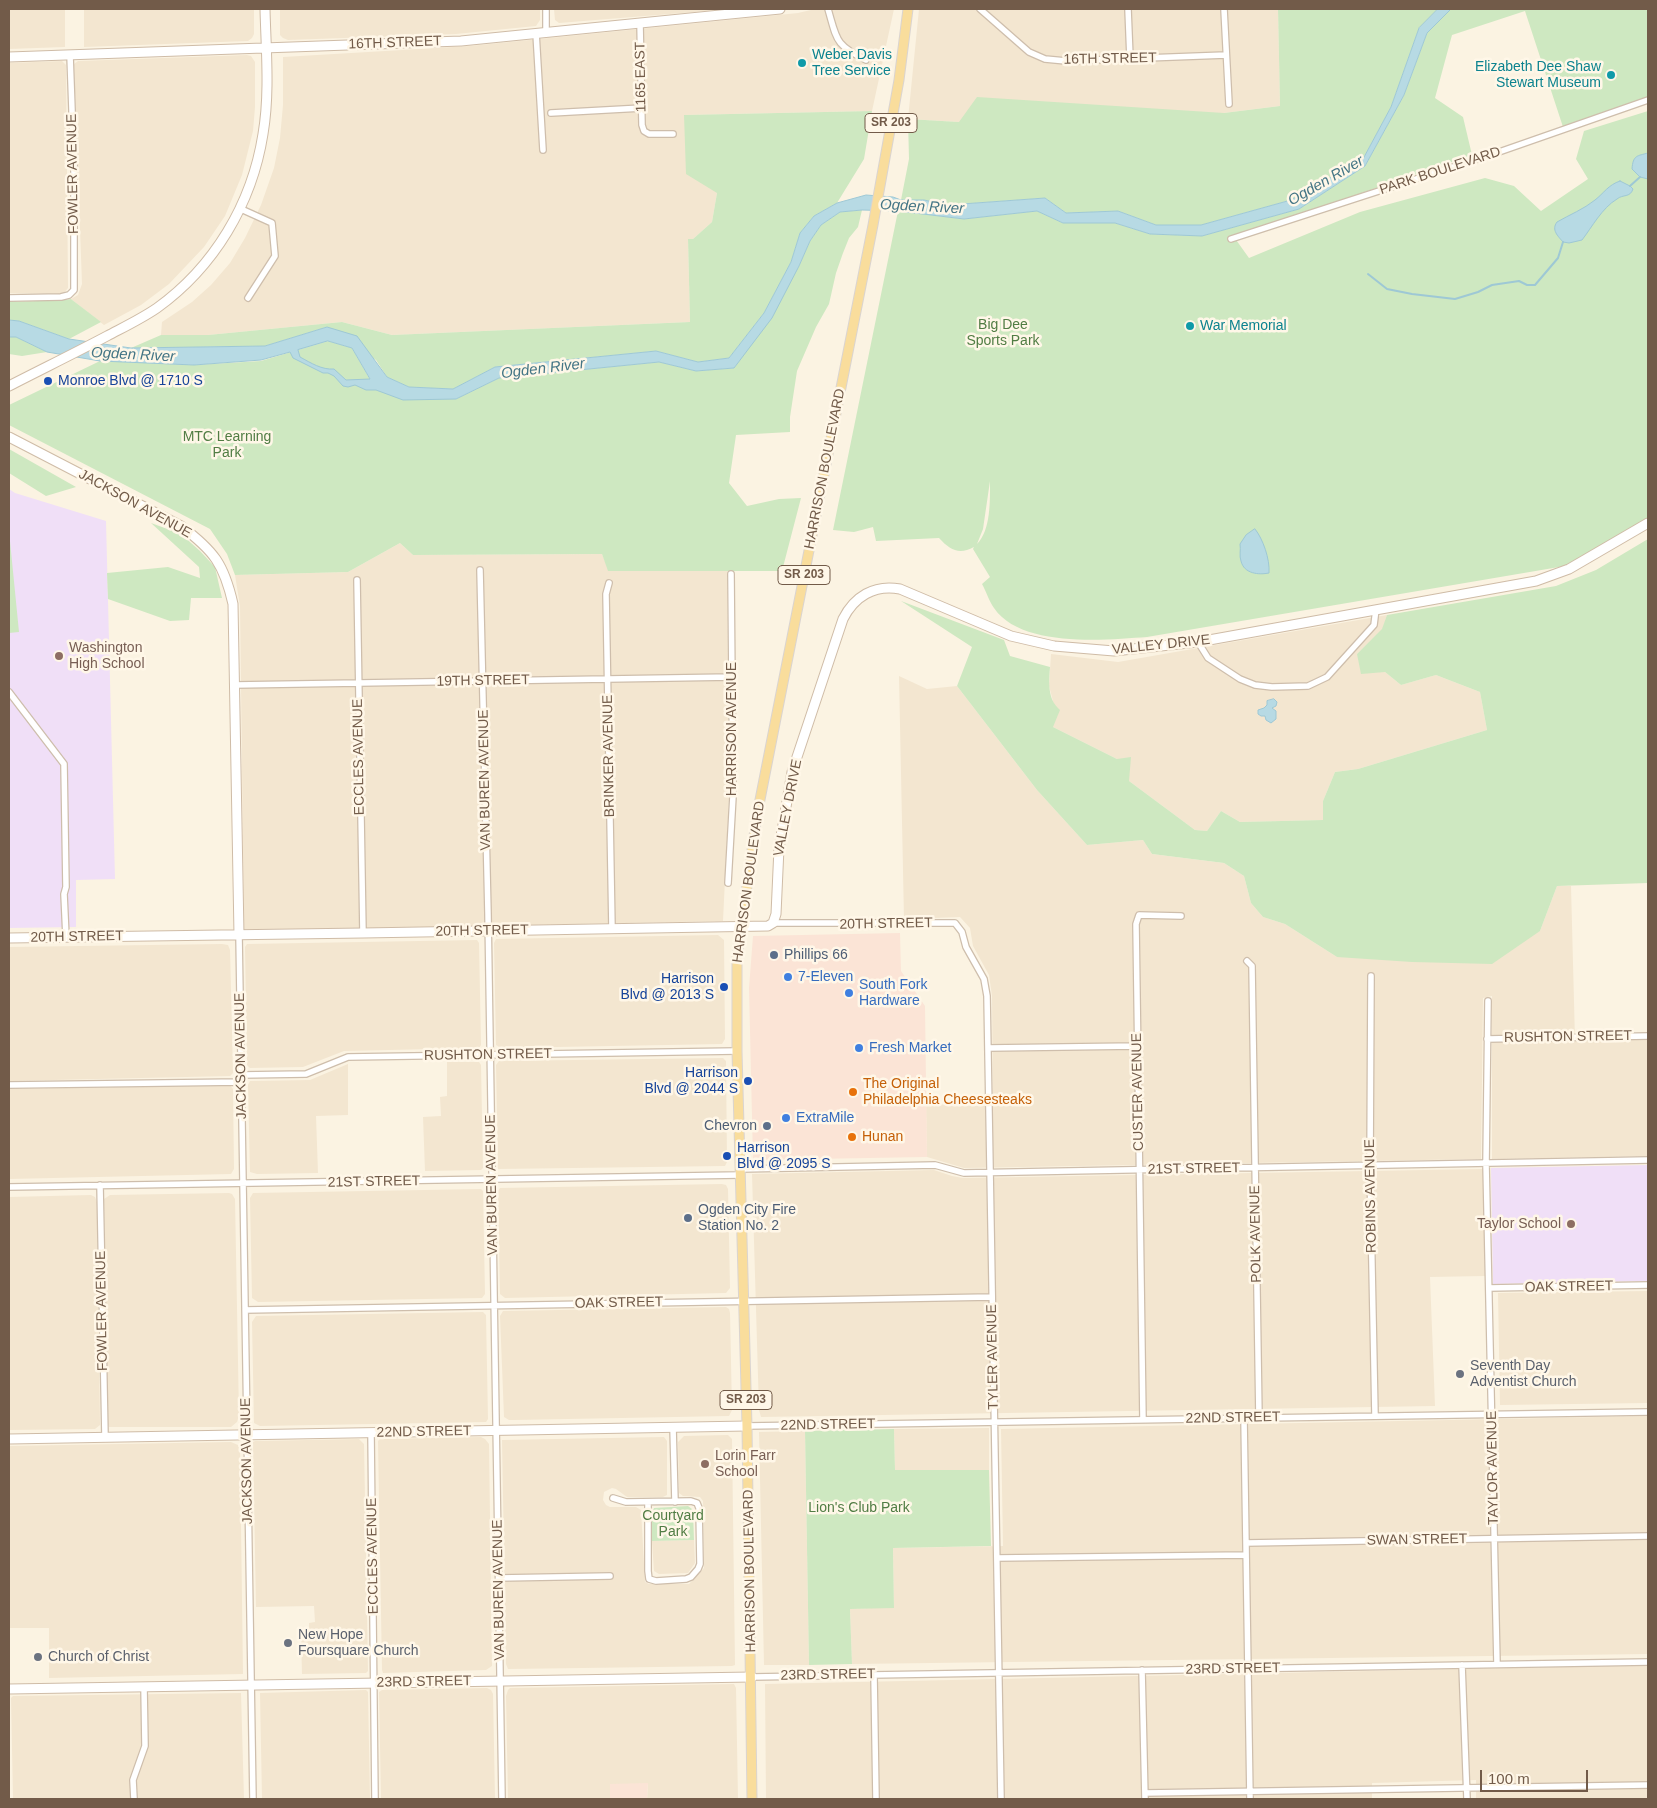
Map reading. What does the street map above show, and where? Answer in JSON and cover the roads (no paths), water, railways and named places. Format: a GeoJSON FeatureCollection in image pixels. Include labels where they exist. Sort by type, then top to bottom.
{"type":"FeatureCollection","features":[{"type":"Feature","properties":{"kind":"main road","name":"HARRISON BOULEVARD"},"geometry":{"type":"LineString","coordinates":[[752,1799],[752,1677],[747,1426],[742,1302],[737,957],[757,815],[872,225],[900,72],[908,9]]}},
{"type":"Feature","properties":{"kind":"street"},"geometry":{"type":"LineString","coordinates":[[9,386],[58,362],[155,309],[176,293],[195,274],[220,243],[240,208],[253,178],[263,133],[265,115],[265,9]]}},
{"type":"Feature","properties":{"kind":"street"},"geometry":{"type":"LineString","coordinates":[[546,9],[546,32]]}},
{"type":"Feature","properties":{"kind":"street","name":"16TH STREET"},"geometry":{"type":"LineString","coordinates":[[9,57],[461,41],[780,9]]}},
{"type":"Feature","properties":{"kind":"street"},"geometry":{"type":"LineString","coordinates":[[828,9],[837,40],[850,52],[866,60]]}},
{"type":"Feature","properties":{"kind":"street"},"geometry":{"type":"LineString","coordinates":[[1128,9],[1130,58]]}},
{"type":"Feature","properties":{"kind":"street"},"geometry":{"type":"LineString","coordinates":[[1224,9],[1229,104]]}},
{"type":"Feature","properties":{"kind":"street","name":"16TH STREET"},"geometry":{"type":"LineString","coordinates":[[984,10],[1029,52],[1045,59],[1066,61],[1226,55]]}},
{"type":"Feature","properties":{"kind":"street","name":"1165 EAST"},"geometry":{"type":"LineString","coordinates":[[640,23],[642,125],[646,134],[673,134]]}},
{"type":"Feature","properties":{"kind":"street"},"geometry":{"type":"LineString","coordinates":[[536,33],[543,150]]}},
{"type":"Feature","properties":{"kind":"street","name":"FOWLER AVENUE"},"geometry":{"type":"LineString","coordinates":[[9,298],[61,297],[72,293],[75,286],[70,55]]}},
{"type":"Feature","properties":{"kind":"street","name":"PARK BOULEVARD"},"geometry":{"type":"LineString","coordinates":[[1231,239],[1506,149],[1648,100]]}},
{"type":"Feature","properties":{"kind":"street"},"geometry":{"type":"LineString","coordinates":[[551,113],[642,108]]}},
{"type":"Feature","properties":{"kind":"street"},"geometry":{"type":"LineString","coordinates":[[240,208],[272,223],[274,238],[275,256],[248,298]]}},
{"type":"Feature","properties":{"kind":"street","name":"JACKSON AVENUE"},"geometry":{"type":"LineString","coordinates":[[9,437],[181,526],[201,541],[220,563],[230,588],[233,604],[253,1799]]}},
{"type":"Feature","properties":{"kind":"street","name":"VALLEY DRIVE"},"geometry":{"type":"LineString","coordinates":[[773,923],[776,914],[778,848],[792,772],[843,619],[848,608],[857,598],[868,592],[881,589],[900,589],[1011,636],[1054,646],[1114,651],[1198,642],[1536,581],[1569,569],[1648,522]]}},
{"type":"Feature","properties":{"kind":"street","name":"VAN BUREN AVENUE"},"geometry":{"type":"LineString","coordinates":[[480,570],[497,1430],[502,1799]]}},
{"type":"Feature","properties":{"kind":"street","name":"HARRISON AVENUE"},"geometry":{"type":"LineString","coordinates":[[728,883],[733,796],[731,574]]}},
{"type":"Feature","properties":{"kind":"street","name":"ECCLES AVENUE"},"geometry":{"type":"LineString","coordinates":[[357,580],[363,934]]}},
{"type":"Feature","properties":{"kind":"street","name":"BRINKER AVENUE"},"geometry":{"type":"LineString","coordinates":[[609,584],[606,594],[612,929]]}},
{"type":"Feature","properties":{"kind":"street"},"geometry":{"type":"LineString","coordinates":[[1198,642],[1208,658],[1240,679],[1255,685],[1272,687],[1308,686],[1327,678],[1374,625],[1376,609]]}},
{"type":"Feature","properties":{"kind":"street","name":"19TH STREET"},"geometry":{"type":"LineString","coordinates":[[235,685],[732,678]]}},
{"type":"Feature","properties":{"kind":"street"},"geometry":{"type":"LineString","coordinates":[[9,692],[64,764],[66,887],[64,894],[66,937]]}},
{"type":"Feature","properties":{"kind":"street","name":"CUSTER AVENUE"},"geometry":{"type":"LineString","coordinates":[[1143,1420],[1136,924],[1139,915],[1181,916]]}},
{"type":"Feature","properties":{"kind":"street","name":"20TH STREET"},"geometry":{"type":"LineString","coordinates":[[9,938],[740,927],[768,926],[773,923],[955,923]]}},
{"type":"Feature","properties":{"kind":"street","name":"TYLER AVENUE"},"geometry":{"type":"LineString","coordinates":[[955,923],[962,932],[966,947],[984,979],[987,996],[1001,1799]]}},
{"type":"Feature","properties":{"kind":"street","name":"POLK AVENUE"},"geometry":{"type":"LineString","coordinates":[[1247,962],[1252,966],[1259,1418]]}},
{"type":"Feature","properties":{"kind":"street","name":"ROBINS AVENUE"},"geometry":{"type":"LineString","coordinates":[[1371,976],[1370,1166],[1375,1416]]}},
{"type":"Feature","properties":{"kind":"street","name":"TAYLOR AVENUE"},"geometry":{"type":"LineString","coordinates":[[1488,1001],[1486,1164],[1497,1664]]}},
{"type":"Feature","properties":{"kind":"street","name":"RUSHTON STREET"},"geometry":{"type":"LineString","coordinates":[[1487,1039],[1648,1036]]}},
{"type":"Feature","properties":{"kind":"street"},"geometry":{"type":"LineString","coordinates":[[988,1048],[1138,1046]]}},
{"type":"Feature","properties":{"kind":"street","name":"RUSHTON STREET"},"geometry":{"type":"LineString","coordinates":[[9,1085],[241,1078],[306,1074],[348,1057],[737,1051]]}},
{"type":"Feature","properties":{"kind":"street","name":"21ST STREET"},"geometry":{"type":"LineString","coordinates":[[9,1187],[492,1180],[935,1165],[964,1173],[1648,1160]]}},
{"type":"Feature","properties":{"kind":"street","name":"FOWLER AVENUE"},"geometry":{"type":"LineString","coordinates":[[100,1185],[105,1437]]}},
{"type":"Feature","properties":{"kind":"street","name":"OAK STREET"},"geometry":{"type":"LineString","coordinates":[[1489,1288],[1648,1285]]}},
{"type":"Feature","properties":{"kind":"street","name":"OAK STREET"},"geometry":{"type":"LineString","coordinates":[[245,1310],[992,1297]]}},
{"type":"Feature","properties":{"kind":"street","name":"22ND STREET"},"geometry":{"type":"LineString","coordinates":[[9,1439],[1648,1412]]}},
{"type":"Feature","properties":{"kind":"street"},"geometry":{"type":"LineString","coordinates":[[1244,1418],[1250,1799]]}},
{"type":"Feature","properties":{"kind":"street"},"geometry":{"type":"LineString","coordinates":[[673,1427],[675,1502]]}},
{"type":"Feature","properties":{"kind":"street","name":"ECCLES AVENUE"},"geometry":{"type":"LineString","coordinates":[[371,1433],[375,1799]]}},
{"type":"Feature","properties":{"kind":"street"},"geometry":{"type":"LineString","coordinates":[[613,1498],[626,1502],[691,1501],[695,1502],[698,1506],[700,1564],[691,1577],[656,1581],[649,1579],[648,1502]]}},
{"type":"Feature","properties":{"kind":"street","name":"SWAN STREET"},"geometry":{"type":"LineString","coordinates":[[1246,1543],[1648,1536]]}},
{"type":"Feature","properties":{"kind":"street"},"geometry":{"type":"LineString","coordinates":[[997,1558],[1246,1555]]}},
{"type":"Feature","properties":{"kind":"street"},"geometry":{"type":"LineString","coordinates":[[499,1578],[610,1576]]}},
{"type":"Feature","properties":{"kind":"street","name":"23RD STREET"},"geometry":{"type":"LineString","coordinates":[[9,1689],[1648,1662]]}},
{"type":"Feature","properties":{"kind":"street"},"geometry":{"type":"LineString","coordinates":[[1462,1665],[1467,1799]]}},
{"type":"Feature","properties":{"kind":"street"},"geometry":{"type":"LineString","coordinates":[[1142,1670],[1145,1796],[1250,1792],[1648,1785]]}},
{"type":"Feature","properties":{"kind":"street"},"geometry":{"type":"LineString","coordinates":[[874,1675],[876,1799]]}},
{"type":"Feature","properties":{"kind":"street"},"geometry":{"type":"LineString","coordinates":[[134,1799],[133,1780],[144,1746],[144,1687]]}},
{"type":"Feature","properties":{"kind":"water","name":"Ogden River"},"geometry":{"type":"Polygon","coordinates":[[[1438,9],[1451,9],[1427,33],[1404,95],[1365,166],[1299,209],[1202,236],[1150,234],[1115,223],[1063,223],[1037,211],[964,219],[898,211],[862,210],[840,212],[821,225],[810,241],[772,318],[734,368],[696,371],[659,362],[499,378],[456,399],[403,400],[355,385],[343,386],[334,376],[323,373],[293,358],[290,352],[261,360],[194,365],[100,361],[47,352],[16,337],[9,337],[9,320],[19,321],[69,339],[131,348],[265,346],[327,327],[357,336],[387,377],[409,387],[453,389],[495,367],[656,351],[698,362],[729,358],[764,313],[791,262],[800,233],[814,216],[837,203],[866,195],[893,197],[901,200],[924,200],[948,205],[1045,198],[1066,213],[1118,211],[1156,225],[1201,225],[1291,200],[1363,159],[1391,107],[1419,28],[1438,9]],[[328,341],[298,350],[300,357],[312,364],[334,369],[346,380],[370,379],[352,348],[328,341]]]}},
{"type":"Feature","properties":{"kind":"water"},"geometry":{"type":"Polygon","coordinates":[[[1648,153],[1648,179],[1640,177],[1632,169],[1633,161],[1636,157],[1648,153]]]}},
{"type":"Feature","properties":{"kind":"water"},"geometry":{"type":"Polygon","coordinates":[[[1620,181],[1630,186],[1633,189],[1632,192],[1619,198],[1607,207],[1582,240],[1569,243],[1563,242],[1555,230],[1557,222],[1586,206],[1609,187],[1620,181]]]}},
{"type":"Feature","properties":{"kind":"water"},"geometry":{"type":"Polygon","coordinates":[[[1255,529],[1261,538],[1265,550],[1269,573],[1252,573],[1245,569],[1241,561],[1240,544],[1246,535],[1255,529]]]}},
{"type":"Feature","properties":{"kind":"water"},"geometry":{"type":"Polygon","coordinates":[[[1274,699],[1277,702],[1276,706],[1272,708],[1276,711],[1276,719],[1271,723],[1266,720],[1265,716],[1258,714],[1258,710],[1267,705],[1267,701],[1274,699]]]}},
{"type":"Feature","properties":{"kind":"waterway"},"geometry":{"type":"LineString","coordinates":[[1630,186],[1640,177]]}},
{"type":"Feature","properties":{"kind":"waterway"},"geometry":{"type":"LineString","coordinates":[[1368,274],[1387,289],[1455,299],[1478,292],[1492,285],[1519,281],[1527,285],[1535,285],[1558,258],[1563,242]]}},
{"type":"Feature","properties":{"kind":"place","name":"Weber Davis Tree Service"},"geometry":{"type":"Point","coordinates":[802,63]}},
{"type":"Feature","properties":{"kind":"place","name":"Elizabeth Dee Shaw Stewart Museum"},"geometry":{"type":"Point","coordinates":[1611,75]}},
{"type":"Feature","properties":{"kind":"place","name":"War Memorial"},"geometry":{"type":"Point","coordinates":[1190,326]}},
{"type":"Feature","properties":{"kind":"place","name":"Monroe Blvd @ 1710 S"},"geometry":{"type":"Point","coordinates":[48,381]}},
{"type":"Feature","properties":{"kind":"place","name":"Washington High School"},"geometry":{"type":"Point","coordinates":[59,656]}},
{"type":"Feature","properties":{"kind":"place","name":"Phillips 66"},"geometry":{"type":"Point","coordinates":[774,955]}},
{"type":"Feature","properties":{"kind":"place","name":"7-Eleven"},"geometry":{"type":"Point","coordinates":[788,977]}},
{"type":"Feature","properties":{"kind":"place","name":"Harrison Blvd @ 2013 S"},"geometry":{"type":"Point","coordinates":[724,987]}},
{"type":"Feature","properties":{"kind":"place","name":"South Fork Hardware"},"geometry":{"type":"Point","coordinates":[849,993]}},
{"type":"Feature","properties":{"kind":"place","name":"Fresh Market"},"geometry":{"type":"Point","coordinates":[859,1048]}},
{"type":"Feature","properties":{"kind":"place","name":"Harrison Blvd @ 2044 S"},"geometry":{"type":"Point","coordinates":[748,1081]}},
{"type":"Feature","properties":{"kind":"place","name":"The Original Philadelphia Cheesesteaks"},"geometry":{"type":"Point","coordinates":[853,1092]}},
{"type":"Feature","properties":{"kind":"place","name":"ExtraMile"},"geometry":{"type":"Point","coordinates":[786,1118]}},
{"type":"Feature","properties":{"kind":"place","name":"Chevron"},"geometry":{"type":"Point","coordinates":[767,1126]}},
{"type":"Feature","properties":{"kind":"place","name":"Hunan"},"geometry":{"type":"Point","coordinates":[852,1137]}},
{"type":"Feature","properties":{"kind":"place","name":"Harrison Blvd @ 2095 S"},"geometry":{"type":"Point","coordinates":[727,1156]}},
{"type":"Feature","properties":{"kind":"place","name":"Ogden City Fire Station No. 2"},"geometry":{"type":"Point","coordinates":[688,1218]}},
{"type":"Feature","properties":{"kind":"place","name":"Taylor School"},"geometry":{"type":"Point","coordinates":[1571,1224]}},
{"type":"Feature","properties":{"kind":"place","name":"Seventh Day Adventist Church"},"geometry":{"type":"Point","coordinates":[1460,1374]}},
{"type":"Feature","properties":{"kind":"place","name":"Lorin Farr School"},"geometry":{"type":"Point","coordinates":[705,1464]}},
{"type":"Feature","properties":{"kind":"place","name":"New Hope Foursquare Church"},"geometry":{"type":"Point","coordinates":[288,1643]}},
{"type":"Feature","properties":{"kind":"place","name":"Church of Christ"},"geometry":{"type":"Point","coordinates":[38,1657]}},
{"type":"Feature","properties":{"kind":"park label","name":"Big Dee Sports Park"},"geometry":{"type":"Point","coordinates":[1003,334]}},
{"type":"Feature","properties":{"kind":"park label","name":"MTC Learning Park"},"geometry":{"type":"Point","coordinates":[227,446]}},
{"type":"Feature","properties":{"kind":"park label","name":"Lion's Club Park"},"geometry":{"type":"Point","coordinates":[859,1508]}},
{"type":"Feature","properties":{"kind":"park label","name":"Courtyard Park"},"geometry":{"type":"Point","coordinates":[673,1524]}}]}
